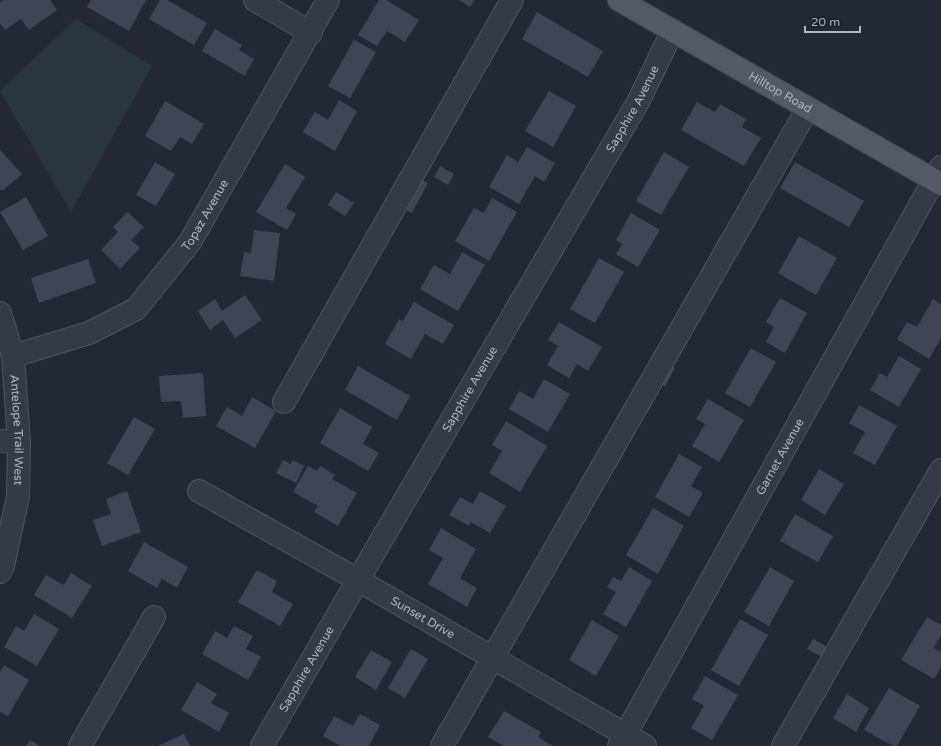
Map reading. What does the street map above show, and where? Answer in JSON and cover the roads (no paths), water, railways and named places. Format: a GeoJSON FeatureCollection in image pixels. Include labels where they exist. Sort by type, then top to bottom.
{"type":"FeatureCollection","features":[{"type":"Feature","properties":{"kind":"main road","name":"Hilltop Road"},"geometry":{"type":"LineString","coordinates":[[619,0],[808,108],[938,177]]}},
{"type":"Feature","properties":{"kind":"street"},"geometry":{"type":"LineString","coordinates":[[255,0],[310,33]]}},
{"type":"Feature","properties":{"kind":"street","name":"Topaz Avenue"},"geometry":{"type":"LineString","coordinates":[[13,356],[89,333],[136,309],[190,242],[328,0]]}},
{"type":"Feature","properties":{"kind":"street"},"geometry":{"type":"LineString","coordinates":[[284,402],[512,0]]}},
{"type":"Feature","properties":{"kind":"street","name":"Sapphire Avenue"},"geometry":{"type":"LineString","coordinates":[[262,746],[638,102],[673,30]]}},
{"type":"Feature","properties":{"kind":"street"},"geometry":{"type":"LineString","coordinates":[[442,746],[808,108]]}},
{"type":"Feature","properties":{"kind":"street","name":"Garnet Avenue"},"geometry":{"type":"LineString","coordinates":[[622,740],[938,177]]}},
{"type":"Feature","properties":{"kind":"street","name":"Antelope Trail West"},"geometry":{"type":"LineString","coordinates":[[0,312],[13,356],[9,442],[18,496],[3,566],[0,572]]}},
{"type":"Feature","properties":{"kind":"street"},"geometry":{"type":"LineString","coordinates":[[783,746],[941,470]]}},
{"type":"Feature","properties":{"kind":"street","name":"Sunset Drive"},"geometry":{"type":"LineString","coordinates":[[199,491],[358,580],[492,658],[622,740],[645,746]]}},
{"type":"Feature","properties":{"kind":"street"},"geometry":{"type":"LineString","coordinates":[[80,746],[154,617]]}}]}
